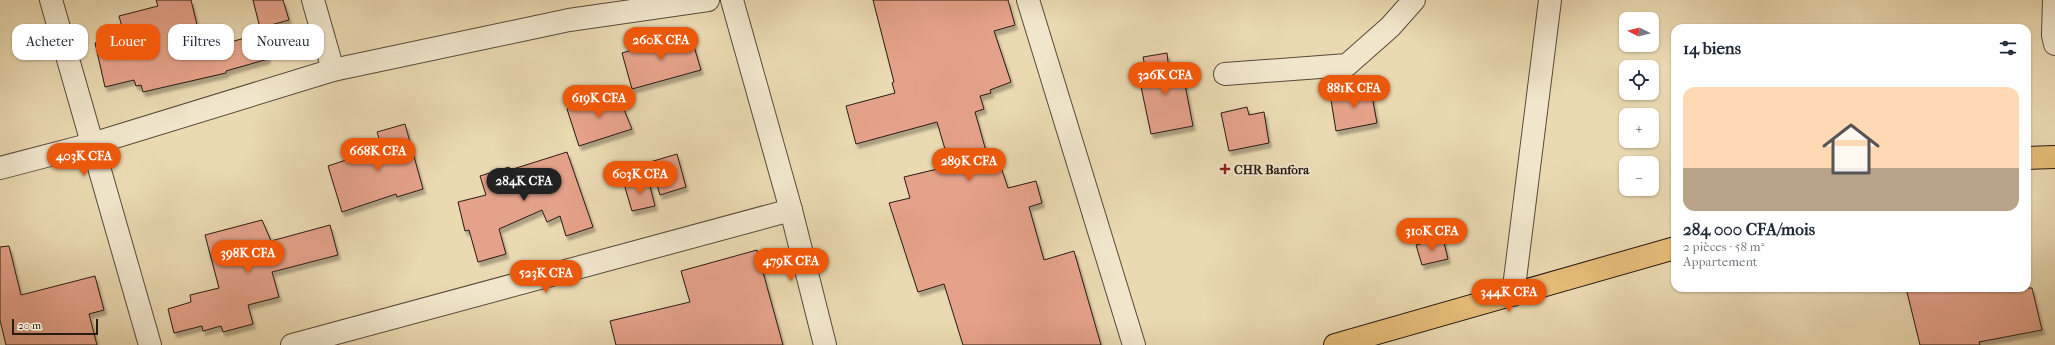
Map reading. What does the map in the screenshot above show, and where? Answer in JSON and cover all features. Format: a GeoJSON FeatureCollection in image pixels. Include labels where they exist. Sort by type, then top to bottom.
{"type":"FeatureCollection","features":[{"type":"Feature","properties":{"kind":"main road"},"geometry":{"type":"LineString","coordinates":[[2031,158],[2055,157]]}},
{"type":"Feature","properties":{"kind":"main road"},"geometry":{"type":"LineString","coordinates":[[1335,345],[1671,249]]}},
{"type":"Feature","properties":{"kind":"street"},"geometry":{"type":"LineString","coordinates":[[51,0],[150,345]]}},
{"type":"Feature","properties":{"kind":"street"},"geometry":{"type":"LineString","coordinates":[[313,0],[333,70]]}},
{"type":"Feature","properties":{"kind":"street"},"geometry":{"type":"LineString","coordinates":[[0,168],[92,144],[333,70],[568,20],[708,0]]}},
{"type":"Feature","properties":{"kind":"street"},"geometry":{"type":"LineString","coordinates":[[732,0],[791,210],[825,345]]}},
{"type":"Feature","properties":{"kind":"street"},"geometry":{"type":"LineString","coordinates":[[1028,0],[1134,345]]}},
{"type":"Feature","properties":{"kind":"street"},"geometry":{"type":"LineString","coordinates":[[1225,74],[1347,65],[1390,27],[1414,0]]}},
{"type":"Feature","properties":{"kind":"street"},"geometry":{"type":"LineString","coordinates":[[1513,295],[1550,0]]}},
{"type":"Feature","properties":{"kind":"street"},"geometry":{"type":"LineString","coordinates":[[2054,0],[2053,35],[2055,44]]}},
{"type":"Feature","properties":{"kind":"street"},"geometry":{"type":"LineString","coordinates":[[292,345],[791,210]]}},
{"type":"Feature","properties":{"kind":"building"},"geometry":{"type":"Polygon","coordinates":[[[156,0],[191,0],[197,24],[168,24],[168,60],[234,60],[234,41],[242,39],[242,60],[264,60],[226,71],[226,73],[143,92],[141,85],[136,86],[134,80],[105,87],[99,60],[160,60],[160,24],[121,24],[119,16],[158,6],[156,0]]]}},
{"type":"Feature","properties":{"kind":"building"},"geometry":{"type":"Polygon","coordinates":[[[253,0],[283,0],[289,20],[274,24],[259,24],[253,0]]]}},
{"type":"Feature","properties":{"kind":"building"},"geometry":{"type":"Polygon","coordinates":[[[873,0],[1008,0],[1015,25],[994,31],[1011,82],[990,90],[991,93],[980,96],[984,109],[975,112],[992,172],[1002,170],[1008,188],[1036,181],[1042,203],[1029,207],[1044,260],[1074,251],[1101,345],[963,345],[944,284],[918,292],[889,203],[910,198],[904,177],[950,166],[937,122],[856,144],[846,106],[895,93],[892,83],[894,82],[873,0]]]}},
{"type":"Feature","properties":{"kind":"building"},"geometry":{"type":"Polygon","coordinates":[[[690,33],[701,70],[632,89],[622,53],[690,33]]]}},
{"type":"Feature","properties":{"kind":"building"},"geometry":{"type":"Polygon","coordinates":[[[1167,53],[1169,71],[1182,69],[1193,126],[1151,134],[1139,77],[1147,76],[1143,57],[1167,53]]]}},
{"type":"Feature","properties":{"kind":"building"},"geometry":{"type":"Polygon","coordinates":[[[1370,85],[1377,123],[1336,131],[1331,100],[1346,97],[1345,90],[1370,85]]]}},
{"type":"Feature","properties":{"kind":"building"},"geometry":{"type":"Polygon","coordinates":[[[617,93],[632,129],[579,146],[567,109],[617,93]]]}},
{"type":"Feature","properties":{"kind":"building"},"geometry":{"type":"Polygon","coordinates":[[[1247,107],[1249,115],[1264,112],[1269,143],[1229,151],[1221,113],[1247,107]]]}},
{"type":"Feature","properties":{"kind":"building"},"geometry":{"type":"Polygon","coordinates":[[[405,124],[423,189],[397,197],[396,194],[342,212],[328,166],[382,148],[377,132],[405,124]]]}},
{"type":"Feature","properties":{"kind":"building"},"geometry":{"type":"Polygon","coordinates":[[[567,152],[593,227],[566,236],[560,216],[547,222],[542,210],[499,229],[506,254],[478,262],[469,230],[465,231],[458,202],[486,195],[480,176],[509,167],[510,170],[567,152]]]}},
{"type":"Feature","properties":{"kind":"building"},"geometry":{"type":"Polygon","coordinates":[[[677,154],[686,187],[660,195],[650,162],[677,154]]]}},
{"type":"Feature","properties":{"kind":"building"},"geometry":{"type":"Polygon","coordinates":[[[648,178],[655,206],[632,211],[624,184],[648,178]]]}},
{"type":"Feature","properties":{"kind":"building"},"geometry":{"type":"Polygon","coordinates":[[[262,220],[271,241],[330,225],[338,255],[272,272],[279,297],[248,305],[253,324],[223,332],[221,326],[203,331],[202,326],[174,333],[168,309],[191,302],[190,295],[219,288],[205,235],[262,220]]]}},
{"type":"Feature","properties":{"kind":"building"},"geometry":{"type":"Polygon","coordinates":[[[1443,238],[1448,259],[1422,265],[1416,245],[1443,238]]]}},
{"type":"Feature","properties":{"kind":"building"},"geometry":{"type":"Polygon","coordinates":[[[9,246],[21,295],[95,276],[104,310],[89,314],[97,345],[6,345],[0,320],[0,247],[9,246]]]}},
{"type":"Feature","properties":{"kind":"building"},"geometry":{"type":"Polygon","coordinates":[[[757,250],[783,345],[616,345],[610,321],[690,302],[681,271],[757,250]]]}},
{"type":"Feature","properties":{"kind":"building"},"geometry":{"type":"Polygon","coordinates":[[[2032,288],[2042,330],[1979,342],[1980,345],[1920,345],[1907,292],[2031,292],[2032,288]]]}},
{"type":"Feature","properties":{"kind":"place","name":"CHR Banfora"},"geometry":{"type":"Point","coordinates":[1225,169]}}]}
